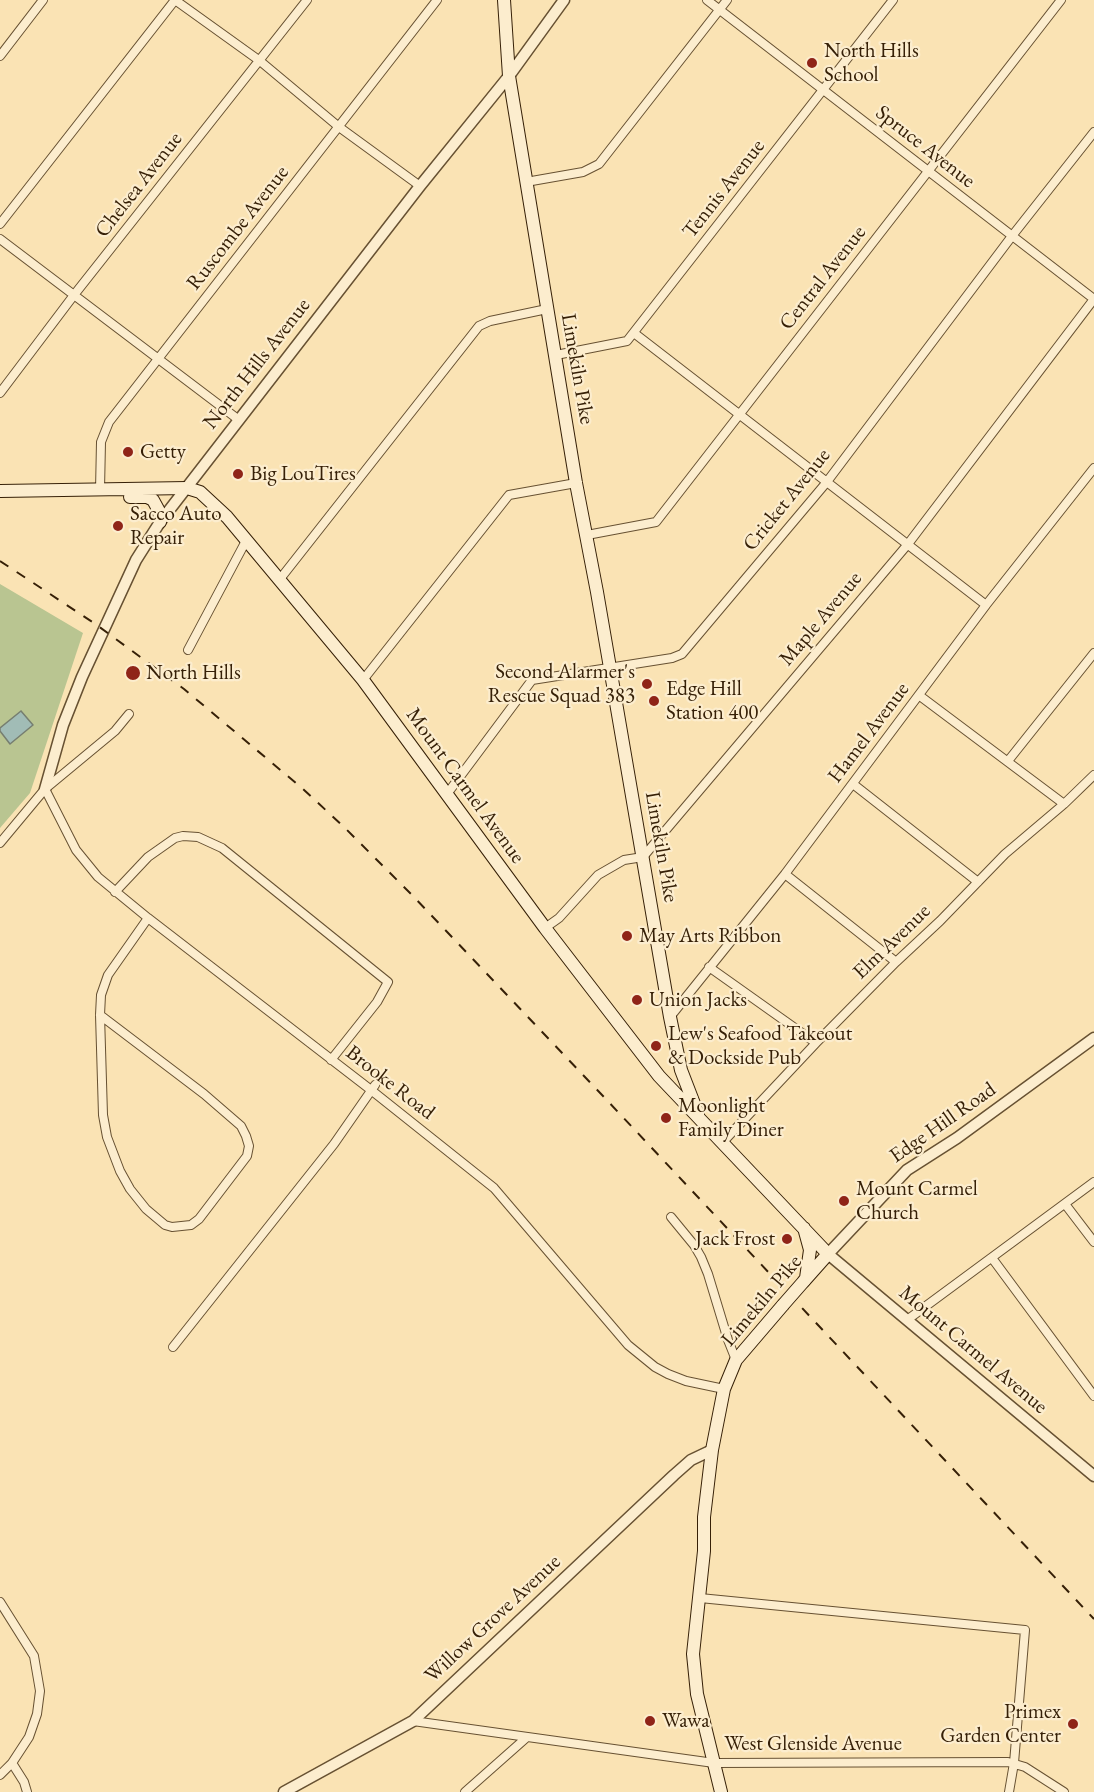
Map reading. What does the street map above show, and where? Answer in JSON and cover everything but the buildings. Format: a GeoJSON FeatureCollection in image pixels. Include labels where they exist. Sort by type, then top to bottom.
{"type":"FeatureCollection","features":[{"type":"Feature","properties":{"kind":"main road","name":"Limekiln Pike"},"geometry":{"type":"LineString","coordinates":[[504,0],[509,76],[547,309],[681,1070],[700,1120],[828,1254],[736,1360],[724,1389],[712,1450],[704,1517],[704,1551],[693,1654],[697,1694],[721,1792]]}},
{"type":"Feature","properties":{"kind":"main road","name":"Mount Carmel Avenue"},"geometry":{"type":"LineString","coordinates":[[187,488],[206,496],[247,539],[363,680],[545,928],[659,1076],[700,1120]]}},
{"type":"Feature","properties":{"kind":"main road"},"geometry":{"type":"LineString","coordinates":[[0,491],[187,488]]}},
{"type":"Feature","properties":{"kind":"main road"},"geometry":{"type":"LineString","coordinates":[[100,490],[119,497],[153,500],[159,511],[160,522]]}},
{"type":"Feature","properties":{"kind":"main road"},"geometry":{"type":"LineString","coordinates":[[803,1227],[810,1251],[805,1280]]}},
{"type":"Feature","properties":{"kind":"street"},"geometry":{"type":"LineString","coordinates":[[0,56],[44,0]]}},
{"type":"Feature","properties":{"kind":"street"},"geometry":{"type":"LineString","coordinates":[[0,224],[175,0],[260,61],[339,127],[420,186]]}},
{"type":"Feature","properties":{"kind":"street","name":"Chelsea Avenue"},"geometry":{"type":"LineString","coordinates":[[0,393],[74,295],[307,0]]}},
{"type":"Feature","properties":{"kind":"street","name":"Ruscombe Avenue"},"geometry":{"type":"LineString","coordinates":[[100,490],[101,442],[105,429],[437,0]]}},
{"type":"Feature","properties":{"kind":"street","name":"North Hills Avenue"},"geometry":{"type":"LineString","coordinates":[[45,789],[63,725],[82,677],[136,560],[160,522],[420,186],[509,76],[564,0]]}},
{"type":"Feature","properties":{"kind":"street","name":"Spruce Avenue"},"geometry":{"type":"LineString","coordinates":[[707,0],[1094,299]]}},
{"type":"Feature","properties":{"kind":"street"},"geometry":{"type":"LineString","coordinates":[[526,182],[583,172],[599,164],[727,0]]}},
{"type":"Feature","properties":{"kind":"street","name":"Tennis Avenue"},"geometry":{"type":"LineString","coordinates":[[556,355],[627,341],[893,0]]}},
{"type":"Feature","properties":{"kind":"street","name":"Central Avenue"},"geometry":{"type":"LineString","coordinates":[[587,535],[656,522],[1061,0]]}},
{"type":"Feature","properties":{"kind":"street","name":"Cricket Avenue"},"geometry":{"type":"LineString","coordinates":[[447,794],[532,680],[672,658],[682,654],[826,483],[1012,236],[1094,132]]}},
{"type":"Feature","properties":{"kind":"street"},"geometry":{"type":"LineString","coordinates":[[0,238],[239,420]]}},
{"type":"Feature","properties":{"kind":"street","name":"Maple Avenue"},"geometry":{"type":"LineString","coordinates":[[643,857],[908,544],[1094,299]]}},
{"type":"Feature","properties":{"kind":"street"},"geometry":{"type":"LineString","coordinates":[[280,579],[479,326],[547,309]]}},
{"type":"Feature","properties":{"kind":"street"},"geometry":{"type":"LineString","coordinates":[[634,333],[986,605]]}},
{"type":"Feature","properties":{"kind":"street","name":"Hamel Avenue"},"geometry":{"type":"LineString","coordinates":[[670,1017],[786,874],[986,605],[1094,468]]}},
{"type":"Feature","properties":{"kind":"street"},"geometry":{"type":"LineString","coordinates":[[363,680],[509,495],[576,483]]}},
{"type":"Feature","properties":{"kind":"street"},"geometry":{"type":"LineString","coordinates":[[188,650],[247,539]]}},
{"type":"Feature","properties":{"kind":"street"},"geometry":{"type":"LineString","coordinates":[[1008,761],[1094,652]]}},
{"type":"Feature","properties":{"kind":"street"},"geometry":{"type":"LineString","coordinates":[[920,696],[1064,804]]}},
{"type":"Feature","properties":{"kind":"street"},"geometry":{"type":"LineString","coordinates":[[0,843],[45,789],[115,731],[129,714]]}},
{"type":"Feature","properties":{"kind":"street","name":"Elm Avenue"},"geometry":{"type":"LineString","coordinates":[[722,1143],[816,1043],[1005,854],[1094,775]]}},
{"type":"Feature","properties":{"kind":"street"},"geometry":{"type":"LineString","coordinates":[[853,784],[978,882]]}},
{"type":"Feature","properties":{"kind":"street","name":"Brooke Road"},"geometry":{"type":"LineString","coordinates":[[45,789],[76,850],[115,892],[331,1060],[373,1088],[495,1188],[620,1336],[640,1356],[668,1374],[686,1381],[724,1389]]}},
{"type":"Feature","properties":{"kind":"street"},"geometry":{"type":"LineString","coordinates":[[115,892],[148,857],[175,838],[198,837],[222,848],[388,982],[377,1002],[331,1060]]}},
{"type":"Feature","properties":{"kind":"street"},"geometry":{"type":"LineString","coordinates":[[545,928],[559,918],[598,875],[624,860],[643,857]]}},
{"type":"Feature","properties":{"kind":"street"},"geometry":{"type":"LineString","coordinates":[[786,874],[896,962]]}},
{"type":"Feature","properties":{"kind":"street"},"geometry":{"type":"LineString","coordinates":[[100,1015],[212,1100],[242,1126],[249,1146],[247,1156],[199,1219],[191,1224],[172,1227],[165,1225],[146,1209],[125,1180],[106,1137],[102,1104],[100,1015],[101,995],[108,975],[148,918]]}},
{"type":"Feature","properties":{"kind":"street"},"geometry":{"type":"LineString","coordinates":[[710,967],[816,1043]]}},
{"type":"Feature","properties":{"kind":"street","name":"Edge Hill Road"},"geometry":{"type":"LineString","coordinates":[[828,1254],[907,1170],[957,1138],[1094,1038]]}},
{"type":"Feature","properties":{"kind":"street"},"geometry":{"type":"LineString","coordinates":[[173,1347],[334,1144],[373,1088]]}},
{"type":"Feature","properties":{"kind":"street"},"geometry":{"type":"LineString","coordinates":[[907,1320],[1094,1182]]}},
{"type":"Feature","properties":{"kind":"street"},"geometry":{"type":"LineString","coordinates":[[1065,1204],[1094,1242]]}},
{"type":"Feature","properties":{"kind":"street"},"geometry":{"type":"LineString","coordinates":[[671,1217],[701,1257],[736,1360]]}},
{"type":"Feature","properties":{"kind":"street","name":"Mount Carmel Avenue"},"geometry":{"type":"LineString","coordinates":[[828,1254],[1094,1476]]}},
{"type":"Feature","properties":{"kind":"street"},"geometry":{"type":"LineString","coordinates":[[992,1258],[1094,1396]]}},
{"type":"Feature","properties":{"kind":"street","name":"Willow Grove Avenue"},"geometry":{"type":"LineString","coordinates":[[284,1792],[413,1721],[674,1475],[691,1460],[712,1450]]}},
{"type":"Feature","properties":{"kind":"street"},"geometry":{"type":"LineString","coordinates":[[700,1598],[1025,1630],[1014,1763],[1009,1792]]}},
{"type":"Feature","properties":{"kind":"street"},"geometry":{"type":"LineString","coordinates":[[0,1602],[29,1645],[39,1679],[39,1703],[29,1737],[12,1763],[0,1775]]}},
{"type":"Feature","properties":{"kind":"street","name":"West Glenside Avenue"},"geometry":{"type":"LineString","coordinates":[[413,1721],[714,1763],[1014,1763],[1025,1767],[1064,1792]]}},
{"type":"Feature","properties":{"kind":"street"},"geometry":{"type":"LineString","coordinates":[[465,1792],[526,1738]]}},
{"type":"Feature","properties":{"kind":"street"},"geometry":{"type":"LineString","coordinates":[[12,1763],[24,1782],[27,1792]]}},
{"type":"Feature","properties":{"kind":"green space"},"geometry":{"type":"Polygon","coordinates":[[[0,584],[83,633],[30,793],[0,828],[0,584]]]}},
{"type":"Feature","properties":{"kind":"water"},"geometry":{"type":"Polygon","coordinates":[[[21,711],[33,725],[10,744],[0,728],[21,711]]]}},
{"type":"Feature","properties":{"kind":"railway"},"geometry":{"type":"LineString","coordinates":[[0,561],[94,623],[184,689],[303,789],[344,827],[412,895],[603,1096],[1094,1619]]}},
{"type":"Feature","properties":{"kind":"place","name":"North Hills School"},"geometry":{"type":"Point","coordinates":[812,63]}},
{"type":"Feature","properties":{"kind":"place","name":"Getty"},"geometry":{"type":"Point","coordinates":[128,452]}},
{"type":"Feature","properties":{"kind":"place","name":"Big LouTires"},"geometry":{"type":"Point","coordinates":[238,474]}},
{"type":"Feature","properties":{"kind":"place","name":"Sacco Auto Repair"},"geometry":{"type":"Point","coordinates":[118,526]}},
{"type":"Feature","properties":{"kind":"place","name":"North Hills"},"geometry":{"type":"Point","coordinates":[133,673]}},
{"type":"Feature","properties":{"kind":"place","name":"Second Alarmer's Rescue Squad 383"},"geometry":{"type":"Point","coordinates":[647,684]}},
{"type":"Feature","properties":{"kind":"place","name":"Edge Hill Station 400"},"geometry":{"type":"Point","coordinates":[654,701]}},
{"type":"Feature","properties":{"kind":"place","name":"May Arts Ribbon"},"geometry":{"type":"Point","coordinates":[627,936]}},
{"type":"Feature","properties":{"kind":"place","name":"Union Jacks"},"geometry":{"type":"Point","coordinates":[637,1000]}},
{"type":"Feature","properties":{"kind":"place","name":"Lew's Seafood Takeout & Dockside Pub"},"geometry":{"type":"Point","coordinates":[656,1046]}},
{"type":"Feature","properties":{"kind":"place","name":"Moonlight Family Diner"},"geometry":{"type":"Point","coordinates":[666,1118]}},
{"type":"Feature","properties":{"kind":"place","name":"Mount Carmel Church"},"geometry":{"type":"Point","coordinates":[844,1201]}},
{"type":"Feature","properties":{"kind":"place","name":"Jack Frost"},"geometry":{"type":"Point","coordinates":[787,1239]}},
{"type":"Feature","properties":{"kind":"place","name":"Wawa"},"geometry":{"type":"Point","coordinates":[650,1721]}},
{"type":"Feature","properties":{"kind":"place","name":"Primex Garden Center"},"geometry":{"type":"Point","coordinates":[1073,1724]}}]}
